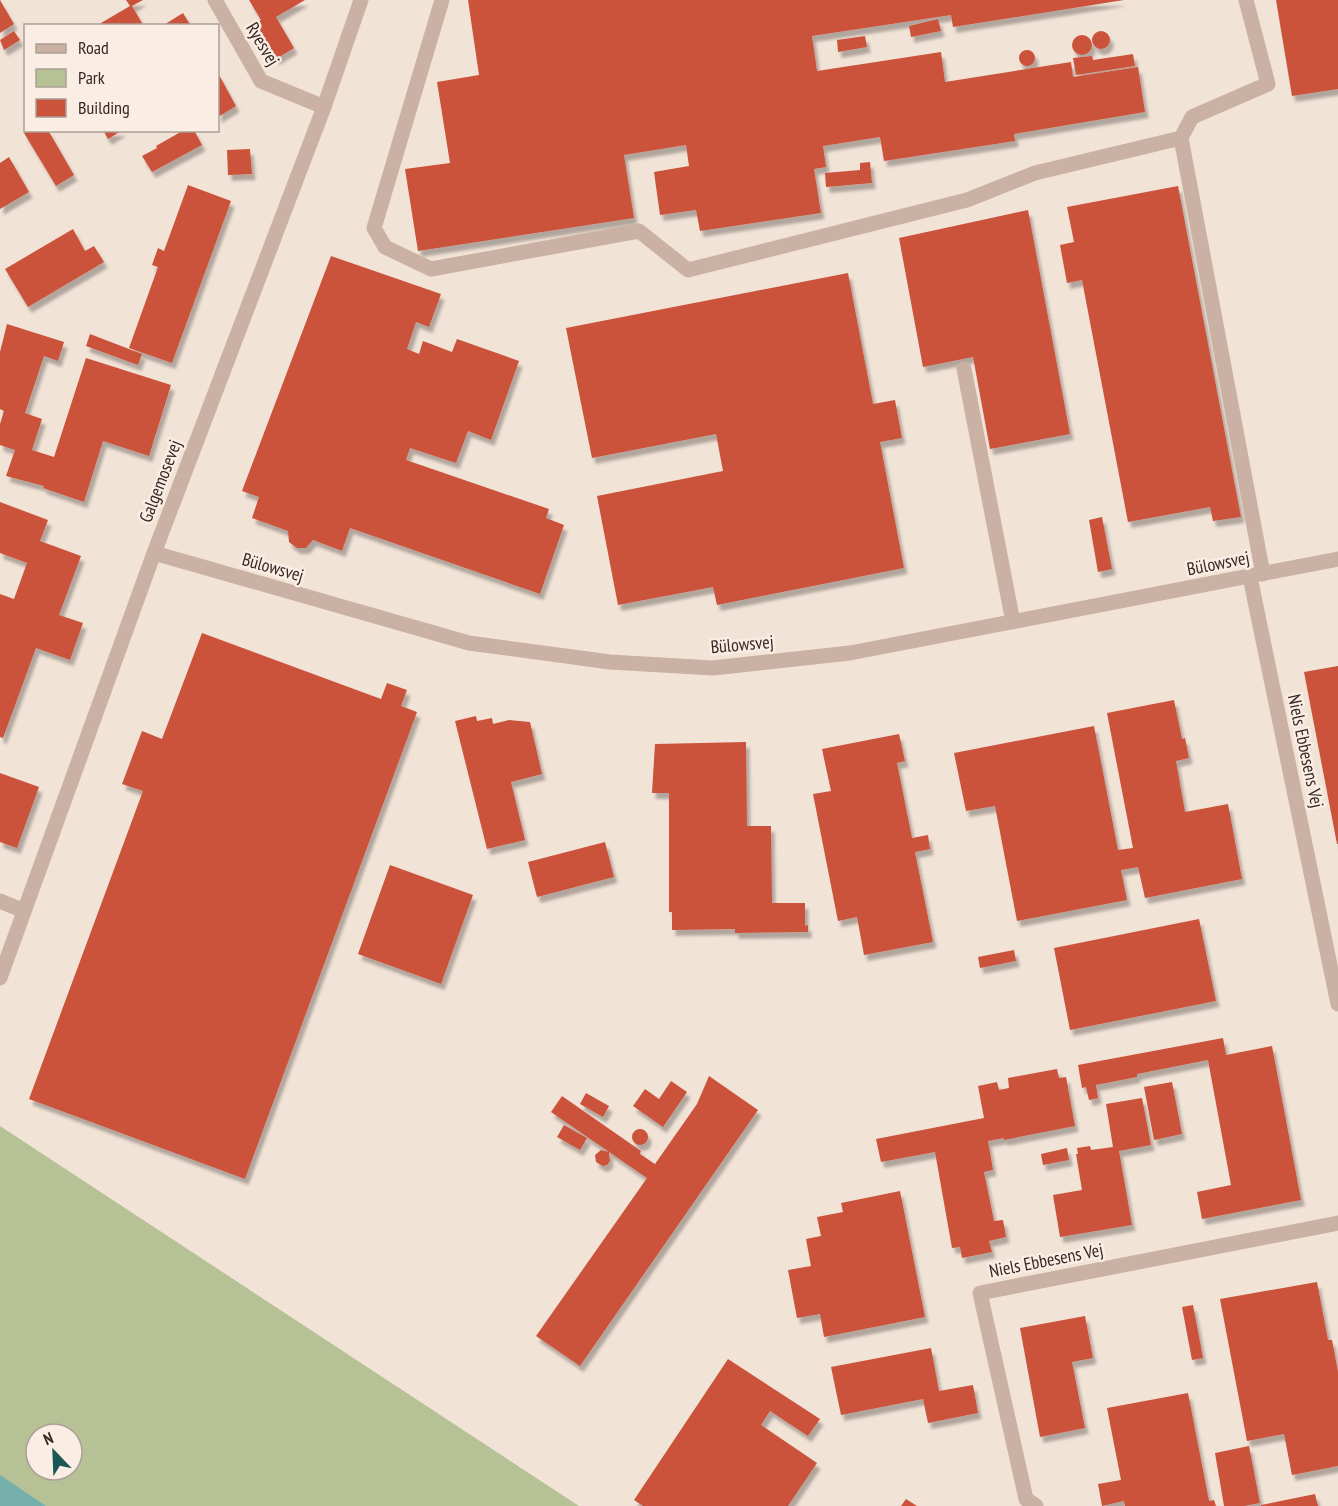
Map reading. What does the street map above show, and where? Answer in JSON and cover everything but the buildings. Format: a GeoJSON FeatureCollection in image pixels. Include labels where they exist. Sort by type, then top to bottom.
{"type":"FeatureCollection","features":[{"type":"Feature","properties":{"kind":"street","name":"Ryesvej"},"geometry":{"type":"LineString","coordinates":[[215,0],[261,81],[324,106]]}},
{"type":"Feature","properties":{"kind":"street","name":"Galgemosevej"},"geometry":{"type":"LineString","coordinates":[[0,978],[154,553],[324,106],[361,0]]}},
{"type":"Feature","properties":{"kind":"street"},"geometry":{"type":"LineString","coordinates":[[442,0],[374,228],[385,247],[431,269],[639,231],[688,270],[966,200],[1035,173],[1181,138],[1192,117],[1268,84],[1246,0]]}},
{"type":"Feature","properties":{"kind":"street","name":"Niels Ebbesens Vej"},"geometry":{"type":"LineString","coordinates":[[1181,138],[1257,575],[1338,1004]]}},
{"type":"Feature","properties":{"kind":"street"},"geometry":{"type":"LineString","coordinates":[[964,369],[1013,622]]}},
{"type":"Feature","properties":{"kind":"street","name":"Bülowsvej"},"geometry":{"type":"LineString","coordinates":[[154,553],[469,643],[610,662],[713,668],[850,653],[1338,559]]}},
{"type":"Feature","properties":{"kind":"street"},"geometry":{"type":"LineString","coordinates":[[0,901],[24,912]]}},
{"type":"Feature","properties":{"kind":"street","name":"Niels Ebbesens Vej"},"geometry":{"type":"LineString","coordinates":[[1036,1506],[1026,1499],[980,1293],[1338,1223]]}},
{"type":"Feature","properties":{"kind":"green space"},"geometry":{"type":"Polygon","coordinates":[[[0,1126],[579,1506],[0,1506],[0,1126]]]}},
{"type":"Feature","properties":{"kind":"water"},"geometry":{"type":"Polygon","coordinates":[[[0,1475],[46,1506],[0,1506],[0,1475]]]}}]}
